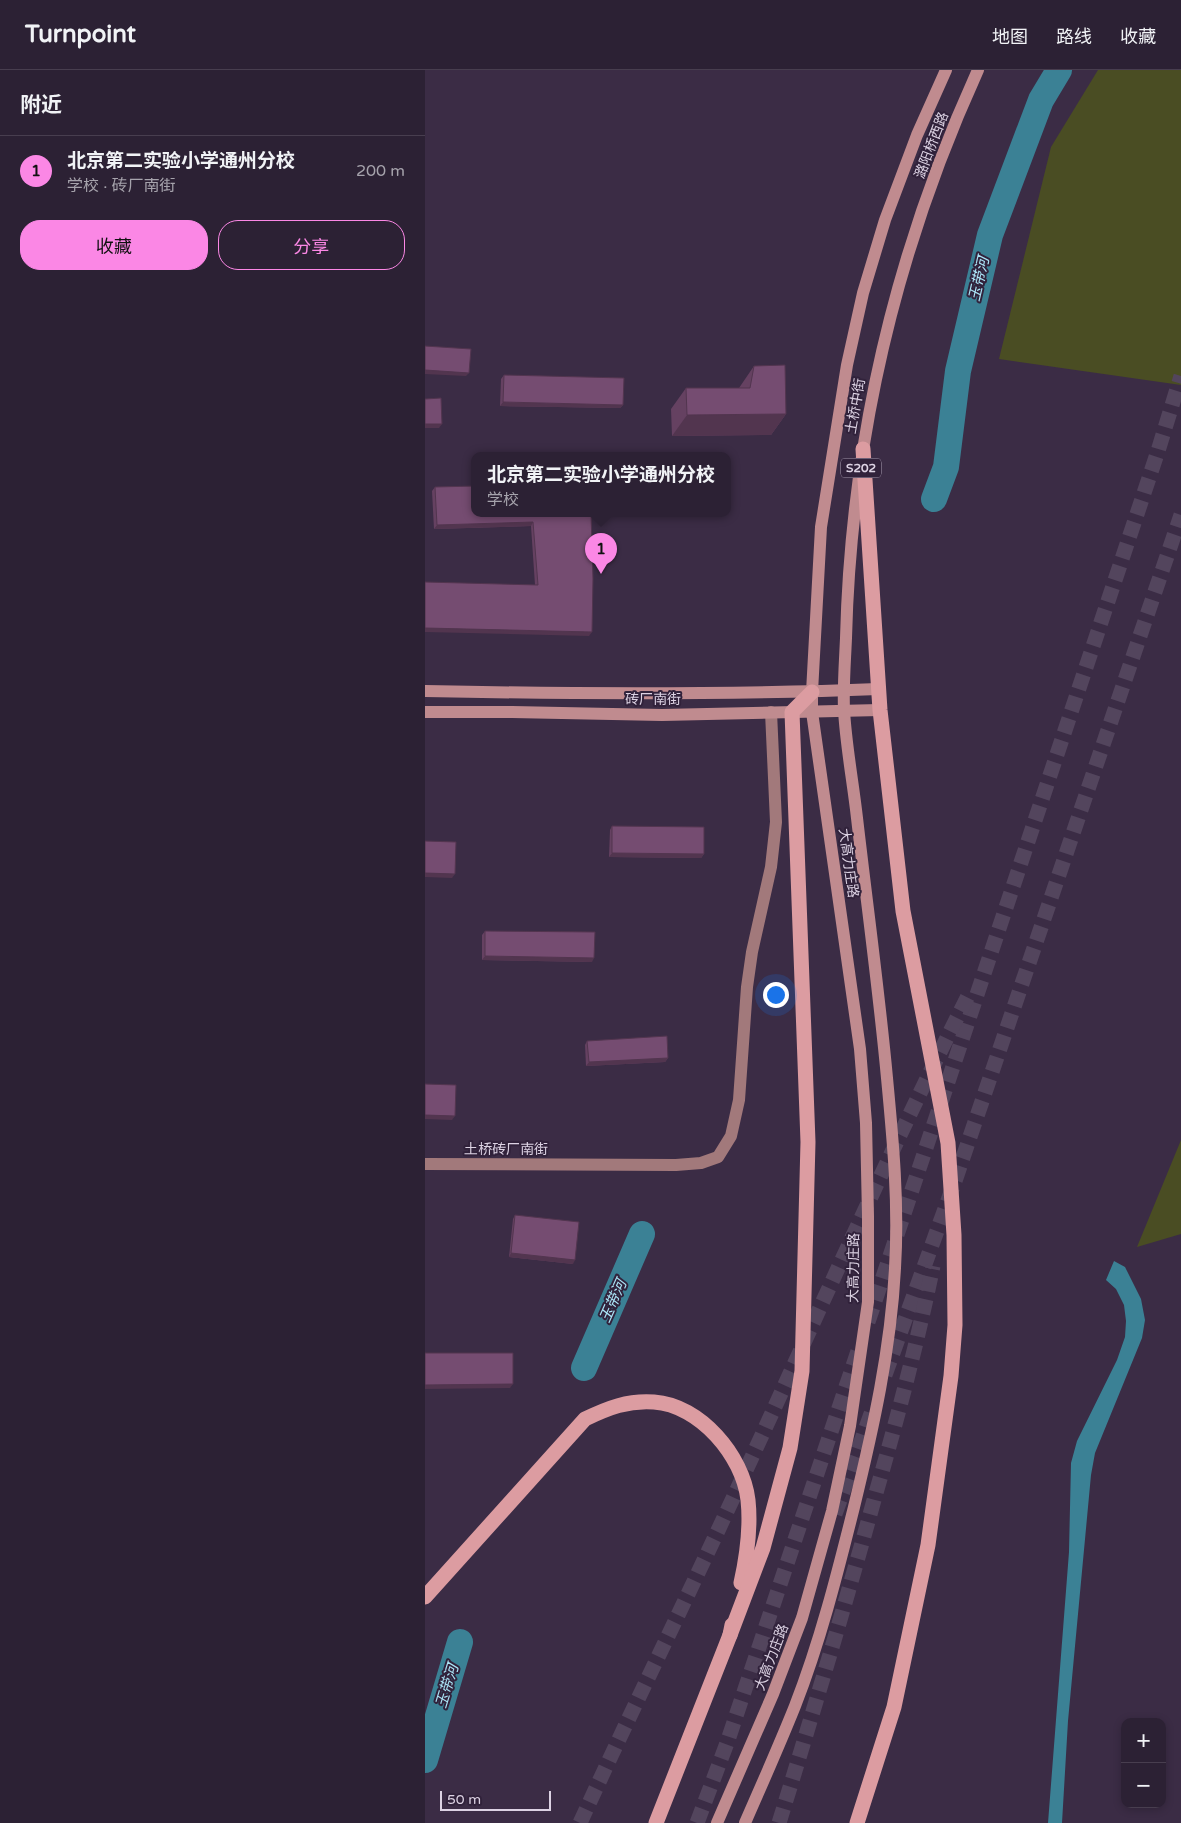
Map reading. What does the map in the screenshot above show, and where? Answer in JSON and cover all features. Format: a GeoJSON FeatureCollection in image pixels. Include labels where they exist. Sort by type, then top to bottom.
{"type":"FeatureCollection","features":[{"type":"Feature","properties":{"kind":"highway"},"geometry":{"type":"LineString","coordinates":[[857,1823],[893,1707],[928,1545],[949,1393],[955,1325],[954,1235],[948,1143],[903,911],[878,689],[863,449]]}},
{"type":"Feature","properties":{"kind":"highway"},"geometry":{"type":"LineString","coordinates":[[656,1823],[763,1548],[790,1448],[802,1371],[807,1142],[792,712],[812,692]]}},
{"type":"Feature","properties":{"kind":"highway"},"geometry":{"type":"LineString","coordinates":[[425,1598],[585,1420],[609,1407],[634,1402],[655,1402],[671,1406],[694,1416],[712,1431],[729,1450],[742,1476],[748,1499],[749,1525],[746,1561],[729,1634]]}},
{"type":"Feature","properties":{"kind":"main road","name":"潞阳桥西路"},"geometry":{"type":"LineString","coordinates":[[812,692],[821,527],[847,365],[863,293],[885,220],[917,135],[946,70]]}},
{"type":"Feature","properties":{"kind":"main road","name":"潞阳桥西路"},"geometry":{"type":"LineString","coordinates":[[914,231],[946,144],[978,70]]}},
{"type":"Feature","properties":{"kind":"main road","name":"土桥中街"},"geometry":{"type":"LineString","coordinates":[[844,711],[847,597],[851,542],[863,449],[877,369],[894,297],[914,231]]}},
{"type":"Feature","properties":{"kind":"main road","name":"砖厂南街"},"geometry":{"type":"LineString","coordinates":[[425,690],[614,694],[812,692],[878,689]]}},
{"type":"Feature","properties":{"kind":"main road","name":"大高力庄路"},"geometry":{"type":"LineString","coordinates":[[717,1823],[773,1694],[802,1618],[832,1511],[850,1426],[868,1302],[866,1123],[860,1049],[813,712],[812,692]]}},
{"type":"Feature","properties":{"kind":"main road","name":"砖厂南街"},"geometry":{"type":"LineString","coordinates":[[425,712],[662,715],[880,710]]}},
{"type":"Feature","properties":{"kind":"main road","name":"大高力庄路"},"geometry":{"type":"LineString","coordinates":[[745,1823],[796,1704],[820,1634],[873,1431],[890,1330],[895,1268],[897,1199],[893,1134],[883,1032],[844,711]]}},
{"type":"Feature","properties":{"kind":"street","name":"土桥砖厂南街"},"geometry":{"type":"LineString","coordinates":[[425,1164],[701,1163],[718,1157],[731,1136],[739,1100],[751,961],[771,867],[776,822],[771,712]]}},
{"type":"Feature","properties":{"kind":"green space"},"geometry":{"type":"Polygon","coordinates":[[[1098,70],[1181,70],[1181,385],[999,359],[1051,147],[1098,70]]]}},
{"type":"Feature","properties":{"kind":"green space"},"geometry":{"type":"Polygon","coordinates":[[[1181,1140],[1181,1234],[1137,1247],[1181,1140]]]}},
{"type":"Feature","properties":{"kind":"water"},"geometry":{"type":"Polygon","coordinates":[[[1114,1261],[1125,1267],[1141,1299],[1145,1320],[1142,1338],[1095,1453],[1091,1475],[1068,1721],[1062,1823],[1048,1823],[1069,1552],[1071,1463],[1077,1441],[1117,1360],[1125,1337],[1124,1305],[1116,1289],[1106,1280],[1114,1261]]]}},
{"type":"Feature","properties":{"kind":"building"},"geometry":{"type":"Polygon","coordinates":[[[425,346],[471,349],[469,373],[425,370],[425,346]]]}},
{"type":"Feature","properties":{"kind":"building"},"geometry":{"type":"Polygon","coordinates":[[[785,365],[786,414],[687,415],[686,388],[750,388],[754,366],[785,365]]]}},
{"type":"Feature","properties":{"kind":"building"},"geometry":{"type":"Polygon","coordinates":[[[504,375],[624,378],[623,405],[503,402],[504,375]]]}},
{"type":"Feature","properties":{"kind":"building"},"geometry":{"type":"Polygon","coordinates":[[[441,398],[442,424],[425,424],[425,399],[441,398]]]}},
{"type":"Feature","properties":{"kind":"building"},"geometry":{"type":"Polygon","coordinates":[[[471,486],[471,517],[591,517],[592,632],[425,628],[425,582],[538,585],[533,522],[437,525],[435,487],[471,486]]]}},
{"type":"Feature","properties":{"kind":"building"},"geometry":{"type":"Polygon","coordinates":[[[612,826],[704,827],[704,854],[612,853],[612,826]]]}},
{"type":"Feature","properties":{"kind":"building"},"geometry":{"type":"Polygon","coordinates":[[[425,841],[456,842],[455,874],[425,873],[425,841]]]}},
{"type":"Feature","properties":{"kind":"building"},"geometry":{"type":"Polygon","coordinates":[[[485,931],[595,932],[594,958],[485,956],[485,931]]]}},
{"type":"Feature","properties":{"kind":"building"},"geometry":{"type":"Polygon","coordinates":[[[667,1036],[668,1058],[589,1062],[587,1041],[667,1036]]]}},
{"type":"Feature","properties":{"kind":"building"},"geometry":{"type":"Polygon","coordinates":[[[425,1084],[456,1085],[455,1116],[425,1115],[425,1084]]]}},
{"type":"Feature","properties":{"kind":"building"},"geometry":{"type":"Polygon","coordinates":[[[515,1215],[579,1222],[575,1260],[511,1253],[515,1215]]]}},
{"type":"Feature","properties":{"kind":"building"},"geometry":{"type":"Polygon","coordinates":[[[425,1353],[513,1353],[513,1384],[425,1385],[425,1353]]]}},
{"type":"Feature","properties":{"kind":"waterway","name":"玉带河"},"geometry":{"type":"LineString","coordinates":[[934,499],[946,467],[958,371],[990,235],[1041,100],[1059,70]]}},
{"type":"Feature","properties":{"kind":"waterway","name":"玉带河"},"geometry":{"type":"LineString","coordinates":[[584,1368],[642,1234]]}},
{"type":"Feature","properties":{"kind":"waterway","name":"玉带河"},"geometry":{"type":"LineString","coordinates":[[425,1760],[460,1642]]}},
{"type":"Feature","properties":{"kind":"tunnel"},"geometry":{"type":"LineString","coordinates":[[868,1322],[1158,451],[1181,376]]}},
{"type":"Feature","properties":{"kind":"tunnel"},"geometry":{"type":"LineString","coordinates":[[885,1375],[955,1181],[1181,515]]}},
{"type":"Feature","properties":{"kind":"tunnel"},"geometry":{"type":"LineString","coordinates":[[580,1823],[726,1514],[882,1173],[968,996]]}},
{"type":"Feature","properties":{"kind":"tunnel"},"geometry":{"type":"LineString","coordinates":[[779,1823],[816,1703],[890,1442],[933,1266]]}},
{"type":"Feature","properties":{"kind":"tunnel"},"geometry":{"type":"LineString","coordinates":[[697,1823],[727,1743],[858,1351]]}},
{"type":"Feature","properties":{"kind":"tunnel"},"geometry":{"type":"LineString","coordinates":[[835,1514],[872,1411]]}},
{"type":"Feature","properties":{"kind":"place","name":"北京第二实验小学通州分校"},"geometry":{"type":"Point","coordinates":[601,574]}}]}
